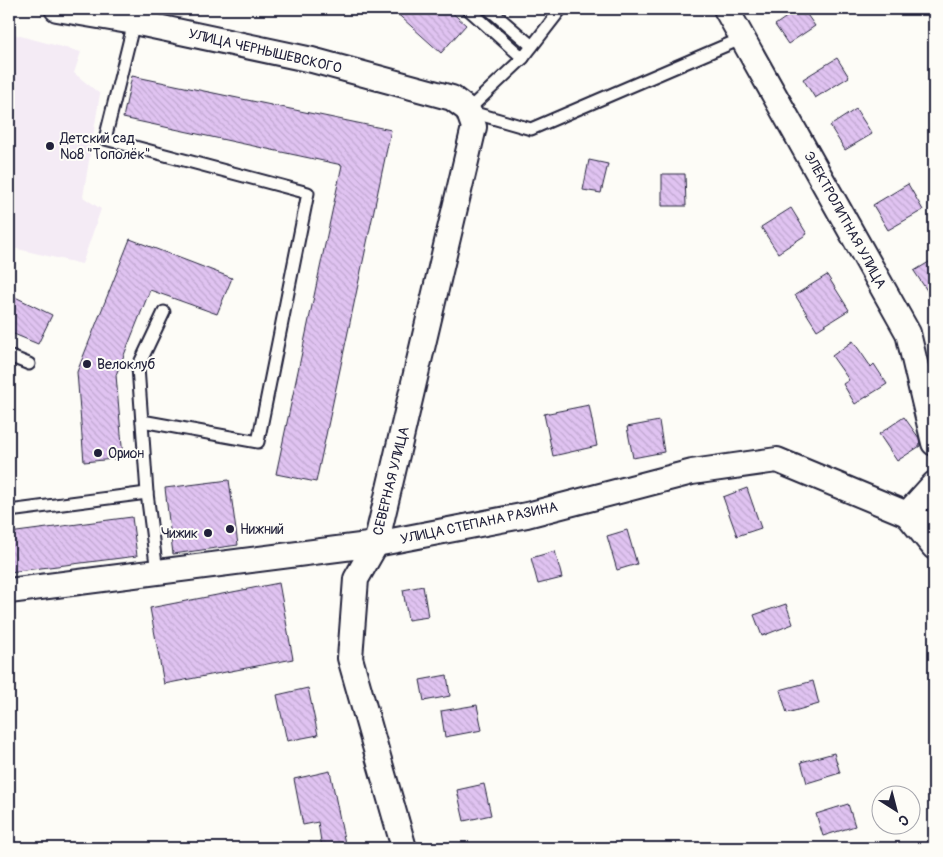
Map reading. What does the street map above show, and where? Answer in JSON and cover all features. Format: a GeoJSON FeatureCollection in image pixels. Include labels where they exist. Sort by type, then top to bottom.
{"type":"FeatureCollection","features":[{"type":"Feature","properties":{"kind":"street","name":"УЛИЦА ЧЕРНЫШЕВСКОГО"},"geometry":{"type":"LineString","coordinates":[[58,9],[134,22],[312,60],[452,98],[468,110]]}},
{"type":"Feature","properties":{"kind":"street","name":"ЭЛЕКТРОЛИТНАЯ УЛИЦА"},"geometry":{"type":"LineString","coordinates":[[726,9],[908,333],[934,443]]}},
{"type":"Feature","properties":{"kind":"street","name":"СЕВЕРНАЯ УЛИЦА"},"geometry":{"type":"LineString","coordinates":[[404,848],[350,658],[356,579],[376,544],[474,127],[468,110]]}},
{"type":"Feature","properties":{"kind":"street","name":"УЛИЦА СТЕПАНА РАЗИНА"},"geometry":{"type":"LineString","coordinates":[[9,591],[376,544],[526,508],[692,472],[776,460],[908,514],[934,528]]}},
{"type":"Feature","properties":{"kind":"street"},"geometry":{"type":"LineString","coordinates":[[934,484],[908,514],[934,547]]}},
{"type":"Feature","properties":{"kind":"lane"},"geometry":{"type":"LineString","coordinates":[[468,9],[523,58]]}},
{"type":"Feature","properties":{"kind":"lane"},"geometry":{"type":"LineString","coordinates":[[489,9],[532,46]]}},
{"type":"Feature","properties":{"kind":"lane"},"geometry":{"type":"LineString","coordinates":[[561,9],[523,58],[468,110],[531,129],[743,38]]}},
{"type":"Feature","properties":{"kind":"lane"},"geometry":{"type":"LineString","coordinates":[[134,22],[105,139],[308,193],[258,442],[142,421]]}},
{"type":"Feature","properties":{"kind":"lane"},"geometry":{"type":"LineString","coordinates":[[157,572],[147,493],[138,367],[164,312]]}},
{"type":"Feature","properties":{"kind":"lane"},"geometry":{"type":"LineString","coordinates":[[9,356],[29,364]]}},
{"type":"Feature","properties":{"kind":"lane"},"geometry":{"type":"LineString","coordinates":[[9,511],[147,493]]}},
{"type":"Feature","properties":{"kind":"shaded area","name":"Детский сад №8 \"Тополёк\""},"geometry":{"type":"Polygon","coordinates":[[[9,33],[81,52],[74,73],[100,94],[83,197],[101,209],[82,264],[9,247],[9,33]]]}},
{"type":"Feature","properties":{"kind":"building"},"geometry":{"type":"Polygon","coordinates":[[[392,9],[448,9],[466,25],[441,53],[392,9]]]}},
{"type":"Feature","properties":{"kind":"building"},"geometry":{"type":"Polygon","coordinates":[[[798,9],[803,9],[815,26],[788,44],[775,25],[798,9]]]}},
{"type":"Feature","properties":{"kind":"building"},"geometry":{"type":"Polygon","coordinates":[[[837,58],[849,77],[815,98],[803,79],[837,58]]]}},
{"type":"Feature","properties":{"kind":"building"},"geometry":{"type":"Polygon","coordinates":[[[132,76],[391,130],[316,482],[276,474],[342,165],[123,118],[132,76]]]}},
{"type":"Feature","properties":{"kind":"building"},"geometry":{"type":"Polygon","coordinates":[[[856,109],[872,134],[845,150],[830,126],[856,109]]]}},
{"type":"Feature","properties":{"kind":"building"},"geometry":{"type":"Polygon","coordinates":[[[589,160],[608,164],[601,193],[583,190],[589,160]]]}},
{"type":"Feature","properties":{"kind":"building"},"geometry":{"type":"Polygon","coordinates":[[[662,174],[685,174],[686,206],[662,206],[662,174]]]}},
{"type":"Feature","properties":{"kind":"building"},"geometry":{"type":"Polygon","coordinates":[[[908,184],[923,210],[888,230],[873,205],[908,184]]]}},
{"type":"Feature","properties":{"kind":"building"},"geometry":{"type":"Polygon","coordinates":[[[791,208],[807,234],[778,253],[761,227],[791,208]]]}},
{"type":"Feature","properties":{"kind":"building"},"geometry":{"type":"Polygon","coordinates":[[[130,239],[232,278],[217,314],[150,290],[116,375],[123,458],[84,462],[77,372],[130,239]]]}},
{"type":"Feature","properties":{"kind":"building"},"geometry":{"type":"Polygon","coordinates":[[[934,259],[934,301],[914,271],[934,259]]]}},
{"type":"Feature","properties":{"kind":"building"},"geometry":{"type":"Polygon","coordinates":[[[827,275],[849,310],[817,330],[795,295],[827,275]]]}},
{"type":"Feature","properties":{"kind":"building"},"geometry":{"type":"Polygon","coordinates":[[[9,294],[52,315],[38,344],[9,332],[9,294]]]}},
{"type":"Feature","properties":{"kind":"building"},"geometry":{"type":"Polygon","coordinates":[[[853,341],[871,367],[874,364],[887,384],[855,404],[843,384],[849,380],[832,356],[853,341]]]}},
{"type":"Feature","properties":{"kind":"building"},"geometry":{"type":"Polygon","coordinates":[[[589,405],[597,446],[553,456],[544,414],[589,405]]]}},
{"type":"Feature","properties":{"kind":"building"},"geometry":{"type":"Polygon","coordinates":[[[904,417],[919,438],[920,446],[897,461],[879,434],[904,417]]]}},
{"type":"Feature","properties":{"kind":"building"},"geometry":{"type":"Polygon","coordinates":[[[659,421],[664,452],[633,458],[627,427],[659,421]]]}},
{"type":"Feature","properties":{"kind":"building"},"geometry":{"type":"Polygon","coordinates":[[[229,480],[238,545],[173,554],[165,488],[229,480]]]}},
{"type":"Feature","properties":{"kind":"building"},"geometry":{"type":"Polygon","coordinates":[[[747,488],[761,528],[737,536],[723,497],[747,488]]]}},
{"type":"Feature","properties":{"kind":"building"},"geometry":{"type":"Polygon","coordinates":[[[132,517],[137,556],[9,572],[9,533],[132,517]]]}},
{"type":"Feature","properties":{"kind":"building"},"geometry":{"type":"Polygon","coordinates":[[[627,530],[637,564],[617,570],[607,536],[627,530]]]}},
{"type":"Feature","properties":{"kind":"building"},"geometry":{"type":"Polygon","coordinates":[[[555,551],[562,578],[538,584],[531,558],[555,551]]]}},
{"type":"Feature","properties":{"kind":"building"},"geometry":{"type":"Polygon","coordinates":[[[279,583],[293,659],[164,684],[150,608],[279,583]]]}},
{"type":"Feature","properties":{"kind":"building"},"geometry":{"type":"Polygon","coordinates":[[[423,586],[428,617],[408,620],[403,590],[423,586]]]}},
{"type":"Feature","properties":{"kind":"building"},"geometry":{"type":"Polygon","coordinates":[[[786,604],[793,624],[762,636],[754,615],[786,604]]]}},
{"type":"Feature","properties":{"kind":"building"},"geometry":{"type":"Polygon","coordinates":[[[447,675],[450,696],[424,701],[420,680],[447,675]]]}},
{"type":"Feature","properties":{"kind":"building"},"geometry":{"type":"Polygon","coordinates":[[[813,681],[819,704],[787,713],[780,690],[813,681]]]}},
{"type":"Feature","properties":{"kind":"building"},"geometry":{"type":"Polygon","coordinates":[[[308,688],[318,735],[287,741],[277,695],[308,688]]]}},
{"type":"Feature","properties":{"kind":"building"},"geometry":{"type":"Polygon","coordinates":[[[477,705],[482,730],[445,737],[441,711],[477,705]]]}},
{"type":"Feature","properties":{"kind":"building"},"geometry":{"type":"Polygon","coordinates":[[[834,753],[840,773],[807,783],[801,762],[834,753]]]}},
{"type":"Feature","properties":{"kind":"building"},"geometry":{"type":"Polygon","coordinates":[[[330,771],[346,848],[322,848],[318,822],[303,825],[294,779],[330,771]]]}},
{"type":"Feature","properties":{"kind":"building"},"geometry":{"type":"Polygon","coordinates":[[[484,784],[491,815],[464,821],[457,790],[484,784]]]}},
{"type":"Feature","properties":{"kind":"building"},"geometry":{"type":"Polygon","coordinates":[[[848,804],[855,826],[823,836],[816,814],[848,804]]]}},
{"type":"Feature","properties":{"kind":"place","name":"Детский сад №8 \"Тополёк\""},"geometry":{"type":"Point","coordinates":[50,146]}},
{"type":"Feature","properties":{"kind":"place","name":"Велоклуб"},"geometry":{"type":"Point","coordinates":[87,364]}},
{"type":"Feature","properties":{"kind":"place","name":"Орион"},"geometry":{"type":"Point","coordinates":[98,453]}},
{"type":"Feature","properties":{"kind":"place","name":"Нижний"},"geometry":{"type":"Point","coordinates":[230,529]}},
{"type":"Feature","properties":{"kind":"place","name":"Чижик"},"geometry":{"type":"Point","coordinates":[208,533]}}]}
